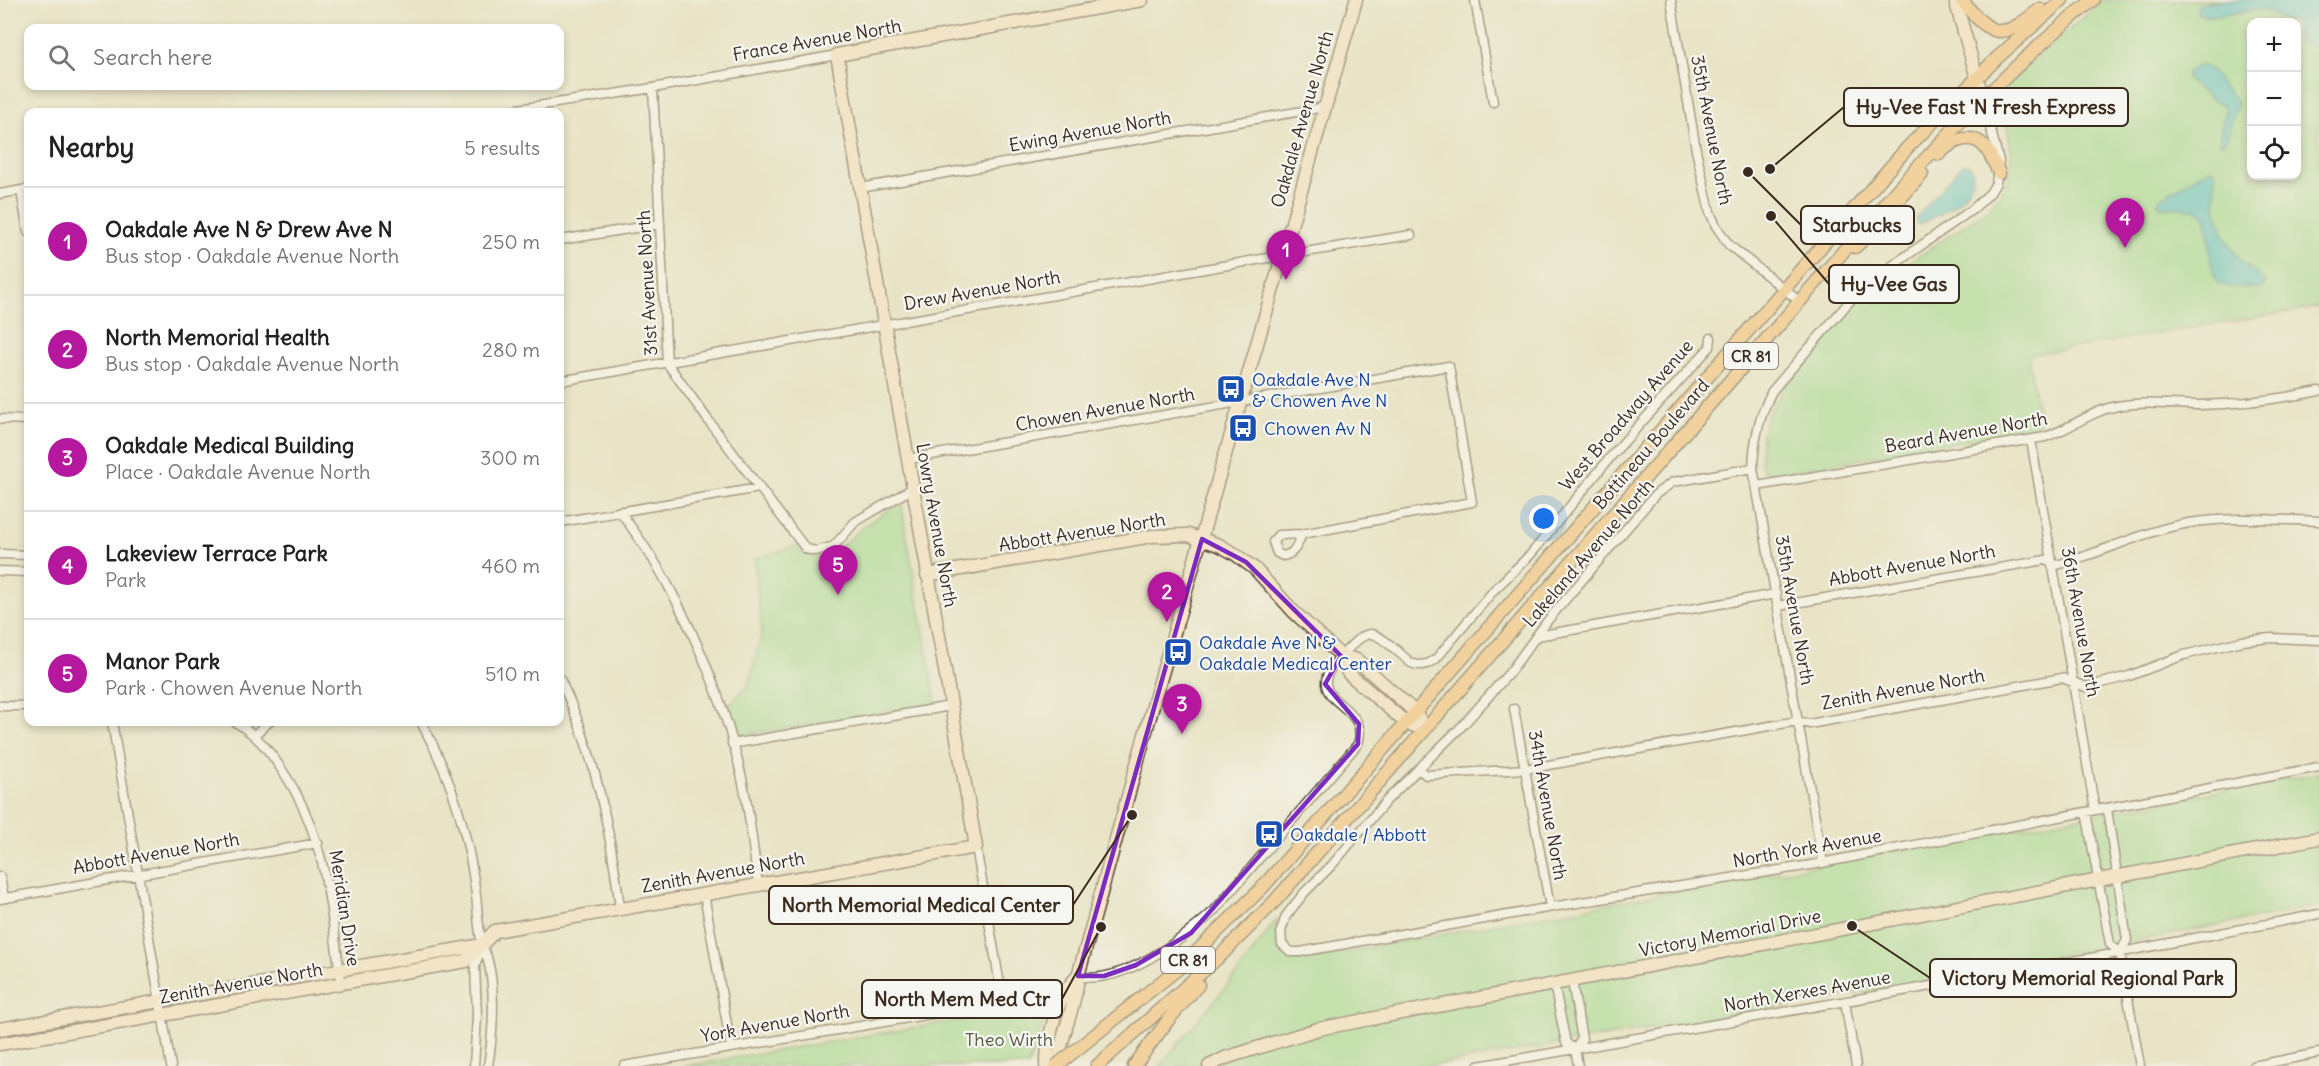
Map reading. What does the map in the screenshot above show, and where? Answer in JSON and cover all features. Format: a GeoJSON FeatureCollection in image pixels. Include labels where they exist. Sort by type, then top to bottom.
{"type":"FeatureCollection","features":[{"type":"Feature","properties":{"kind":"main road"},"geometry":{"type":"LineString","coordinates":[[1961,0],[1981,23],[1996,32],[2013,28],[2050,0]]}},
{"type":"Feature","properties":{"kind":"main road","name":"Bottineau Boulevard"},"geometry":{"type":"LineString","coordinates":[[1057,1066],[1185,963],[1235,916],[1908,147],[1977,78],[2062,0]]}},
{"type":"Feature","properties":{"kind":"main road","name":"Bottineau Boulevard"},"geometry":{"type":"LineString","coordinates":[[1248,929],[1275,901],[1904,182],[2027,56],[2093,0]]}},
{"type":"Feature","properties":{"kind":"main road"},"geometry":{"type":"LineString","coordinates":[[1819,277],[1866,237],[1944,148],[1951,143],[1967,138],[1977,141],[1984,146],[1999,173]]}},
{"type":"Feature","properties":{"kind":"main road"},"geometry":{"type":"LineString","coordinates":[[1134,1066],[1190,992],[1222,961],[1248,929]]}},
{"type":"Feature","properties":{"kind":"main road","name":"CR 81"},"geometry":{"type":"LineString","coordinates":[[1096,1066],[1248,929]]}},
{"type":"Feature","properties":{"kind":"street","name":"France Avenue North"},"geometry":{"type":"LineString","coordinates":[[524,108],[653,88],[1110,3],[1142,0]]}},
{"type":"Feature","properties":{"kind":"street","name":"Oakdale Avenue North"},"geometry":{"type":"LineString","coordinates":[[1057,1066],[1077,994],[1078,976],[1356,0]]}},
{"type":"Feature","properties":{"kind":"street"},"geometry":{"type":"LineString","coordinates":[[1475,0],[1493,102]]}},
{"type":"Feature","properties":{"kind":"street","name":"35th Avenue North"},"geometry":{"type":"LineString","coordinates":[[1671,0],[1696,150],[1710,212],[1729,245],[1799,301]]}},
{"type":"Feature","properties":{"kind":"street"},"geometry":{"type":"LineString","coordinates":[[1753,468],[1756,431],[1762,410],[1786,373],[1862,287],[1984,200],[1996,183],[1999,161],[1955,0]]}},
{"type":"Feature","properties":{"kind":"street","name":"Lowry Avenue North"},"geometry":{"type":"LineString","coordinates":[[837,55],[1003,1002]]}},
{"type":"Feature","properties":{"kind":"street","name":"31st Avenue North"},"geometry":{"type":"LineString","coordinates":[[653,88],[667,363],[806,549],[816,551],[834,546],[855,522],[913,488]]}},
{"type":"Feature","properties":{"kind":"street","name":"Ewing Avenue North"},"geometry":{"type":"LineString","coordinates":[[860,188],[1325,106]]}},
{"type":"Feature","properties":{"kind":"street"},"geometry":{"type":"LineString","coordinates":[[0,194],[24,190]]}},
{"type":"Feature","properties":{"kind":"street"},"geometry":{"type":"LineString","coordinates":[[564,239],[660,224]]}},
{"type":"Feature","properties":{"kind":"street","name":"Drew Avenue North"},"geometry":{"type":"LineString","coordinates":[[564,380],[1411,235]]}},
{"type":"Feature","properties":{"kind":"street","name":"West Broadway Avenue"},"geometry":{"type":"LineString","coordinates":[[1078,976],[1088,979],[1104,976],[1136,965],[1191,933],[1214,911],[1358,744],[1361,731],[1359,724],[1330,695],[1325,684],[1326,678],[1341,656],[1361,637],[1368,634],[1379,637],[1416,665],[1430,663],[1436,659],[1494,590],[1530,554],[1613,454],[1710,347],[1711,338]]}},
{"type":"Feature","properties":{"kind":"street","name":"Chowen Avenue North"},"geometry":{"type":"LineString","coordinates":[[908,459],[1449,366],[1472,502],[1302,534]]}},
{"type":"Feature","properties":{"kind":"street","name":"Beard Avenue North"},"geometry":{"type":"LineString","coordinates":[[1757,486],[2031,440],[2061,432],[2094,413],[2114,406],[2246,403],[2319,391]]}},
{"type":"Feature","properties":{"kind":"street"},"geometry":{"type":"LineString","coordinates":[[0,420],[24,420]]}},
{"type":"Feature","properties":{"kind":"street","name":"36th Avenue North"},"geometry":{"type":"LineString","coordinates":[[2031,440],[2095,810]]}},
{"type":"Feature","properties":{"kind":"street","name":"35th Avenue North"},"geometry":{"type":"LineString","coordinates":[[1753,468],[1823,863]]}},
{"type":"Feature","properties":{"kind":"street","name":"Lakeland Avenue North"},"geometry":{"type":"LineString","coordinates":[[1300,951],[1291,952],[1282,944],[1281,931],[1286,916],[1387,800],[1464,724],[1509,672],[1548,620],[1656,494],[1673,482],[1753,468]]}},
{"type":"Feature","properties":{"kind":"street"},"geometry":{"type":"LineString","coordinates":[[564,521],[759,488]]}},
{"type":"Feature","properties":{"kind":"street"},"geometry":{"type":"LineString","coordinates":[[620,512],[662,574],[679,606],[718,698],[746,798],[758,884]]}},
{"type":"Feature","properties":{"kind":"street","name":"Abbott Avenue North"},"geometry":{"type":"LineString","coordinates":[[1778,606],[2090,556],[2160,530],[2188,523],[2245,519],[2319,520]]}},
{"type":"Feature","properties":{"kind":"street","name":"Abbott Avenue North"},"geometry":{"type":"LineString","coordinates":[[927,575],[1152,536],[1188,535],[1202,539],[1235,554],[1255,569],[1293,611],[1341,656],[1348,673],[1406,723],[1425,729]]}},
{"type":"Feature","properties":{"kind":"street"},"geometry":{"type":"LineString","coordinates":[[0,554],[24,555]]}},
{"type":"Feature","properties":{"kind":"street"},"geometry":{"type":"LineString","coordinates":[[0,571],[24,572]]}},
{"type":"Feature","properties":{"kind":"street"},"geometry":{"type":"LineString","coordinates":[[1537,636],[1776,594]]}},
{"type":"Feature","properties":{"kind":"street","name":"Zenith Avenue North"},"geometry":{"type":"LineString","coordinates":[[1419,769],[1426,775],[1526,769],[1798,721],[1809,724],[2062,678],[2086,687],[2129,676],[2184,655],[2242,641],[2271,638],[2319,640]]}},
{"type":"Feature","properties":{"kind":"street","name":"Abbott Avenue North"},"geometry":{"type":"LineString","coordinates":[[1341,656],[1357,660],[1415,712],[1425,729]]}},
{"type":"Feature","properties":{"kind":"street"},"geometry":{"type":"LineString","coordinates":[[564,689],[585,739],[599,782],[609,826],[620,908]]}},
{"type":"Feature","properties":{"kind":"street"},"geometry":{"type":"LineString","coordinates":[[0,706],[24,706]]}},
{"type":"Feature","properties":{"kind":"street"},"geometry":{"type":"LineString","coordinates":[[732,744],[951,706]]}},
{"type":"Feature","properties":{"kind":"street","name":"34th Avenue North"},"geometry":{"type":"LineString","coordinates":[[1514,709],[1550,907]]}},
{"type":"Feature","properties":{"kind":"street"},"geometry":{"type":"LineString","coordinates":[[113,726],[171,1066]]}},
{"type":"Feature","properties":{"kind":"street","name":"Meridian Drive"},"geometry":{"type":"LineString","coordinates":[[241,726],[254,735],[289,780],[318,843],[326,872],[340,977]]}},
{"type":"Feature","properties":{"kind":"street"},"geometry":{"type":"LineString","coordinates":[[254,735],[264,726]]}},
{"type":"Feature","properties":{"kind":"street"},"geometry":{"type":"LineString","coordinates":[[423,726],[443,766],[457,807],[474,881],[482,945],[488,961],[491,982],[491,1050],[488,1066]]}},
{"type":"Feature","properties":{"kind":"street","name":"North York Avenue"},"geometry":{"type":"LineString","coordinates":[[1300,951],[1550,907],[1823,863],[2319,767]]}},
{"type":"Feature","properties":{"kind":"street"},"geometry":{"type":"LineString","coordinates":[[2107,809],[2127,940],[2120,953]]}},
{"type":"Feature","properties":{"kind":"street"},"geometry":{"type":"LineString","coordinates":[[2086,812],[2110,944],[2120,953],[2140,1066]]}},
{"type":"Feature","properties":{"kind":"street","name":"Victory Memorial Drive"},"geometry":{"type":"LineString","coordinates":[[1257,1050],[1318,1029],[2319,838]]}},
{"type":"Feature","properties":{"kind":"street","name":"Abbott Avenue North"},"geometry":{"type":"LineString","coordinates":[[2,898],[318,843]]}},
{"type":"Feature","properties":{"kind":"street","name":"Zenith Avenue North"},"geometry":{"type":"LineString","coordinates":[[0,1044],[163,1014],[482,945],[495,931],[976,847]]}},
{"type":"Feature","properties":{"kind":"street"},"geometry":{"type":"LineString","coordinates":[[0,877],[2,898]]}},
{"type":"Feature","properties":{"kind":"street"},"geometry":{"type":"LineString","coordinates":[[704,894],[731,1047]]}},
{"type":"Feature","properties":{"kind":"street","name":"North Xerxes Avenue"},"geometry":{"type":"LineString","coordinates":[[1478,1066],[2120,953],[2319,914]]}},
{"type":"Feature","properties":{"kind":"street"},"geometry":{"type":"LineString","coordinates":[[474,1066],[477,1016],[475,966],[482,945]]}},
{"type":"Feature","properties":{"kind":"street","name":"Oakdale Avenue North"},"geometry":{"type":"LineString","coordinates":[[1046,1066],[1054,1020],[1067,986],[1078,976]]}},
{"type":"Feature","properties":{"kind":"street","name":"Zenith Avenue North"},"geometry":{"type":"LineString","coordinates":[[0,1029],[160,1002],[340,977]]}},
{"type":"Feature","properties":{"kind":"street"},"geometry":{"type":"LineString","coordinates":[[1572,981],[1582,1039],[1575,1049]]}},
{"type":"Feature","properties":{"kind":"street"},"geometry":{"type":"LineString","coordinates":[[1554,984],[1566,1042],[1575,1049],[1578,1066]]}},
{"type":"Feature","properties":{"kind":"street","name":"York Avenue North"},"geometry":{"type":"LineString","coordinates":[[624,1066],[1003,1002]]}},
{"type":"Feature","properties":{"kind":"street"},"geometry":{"type":"LineString","coordinates":[[1845,1002],[1856,1066]]}},
{"type":"Feature","properties":{"kind":"street"},"geometry":{"type":"LineString","coordinates":[[27,1024],[29,1039]]}},
{"type":"Feature","properties":{"kind":"street"},"geometry":{"type":"LineString","coordinates":[[1209,1066],[1225,1058],[1257,1050]]}},
{"type":"Feature","properties":{"kind":"street"},"geometry":{"type":"LineString","coordinates":[[1231,1066],[1257,1050]]}},
{"type":"Feature","properties":{"kind":"street"},"geometry":{"type":"LineString","coordinates":[[2253,1066],[2319,1053]]}},
{"type":"Feature","properties":{"kind":"highlighted area"},"geometry":{"type":"Polygon","coordinates":[[[1202,539],[1246,562],[1341,656],[1325,684],[1359,724],[1358,744],[1191,933],[1136,965],[1104,976],[1078,976],[1202,539]]]}},
{"type":"Feature","properties":{"kind":"green space"},"geometry":{"type":"Polygon","coordinates":[[[2104,0],[2222,0],[2209,2],[2206,17],[2261,9],[2280,18],[2247,18],[2247,180],[2301,180],[2301,42],[2319,48],[2319,307],[2028,355],[2041,432],[2013,432],[1769,475],[1763,470],[1761,462],[1762,435],[1767,416],[1784,387],[1870,289],[1983,213],[2002,191],[2007,180],[2011,157],[2001,100],[2006,84],[2104,0]]]}},
{"type":"Feature","properties":{"kind":"green space"},"geometry":{"type":"Polygon","coordinates":[[[901,502],[936,704],[737,736],[728,707],[749,684],[762,631],[754,559],[796,546],[802,552],[814,557],[830,556],[864,526],[901,502]]]}},
{"type":"Feature","properties":{"kind":"green space"},"geometry":{"type":"Polygon","coordinates":[[[2319,773],[2319,906],[1845,996],[1429,1066],[1160,1066],[1240,970],[1277,919],[1276,942],[1281,953],[1286,957],[1302,960],[2319,773]]]}},
{"type":"Feature","properties":{"kind":"green space","name":"Theo Wirth"},"geometry":{"type":"Polygon","coordinates":[[[1050,1004],[1028,1066],[685,1066],[1002,1013],[1050,1004]]]}},
{"type":"Feature","properties":{"kind":"water"},"geometry":{"type":"Polygon","coordinates":[[[2222,0],[2319,0],[2319,48],[2301,42],[2301,18],[2282,18],[2254,9],[2206,16],[2197,13],[2199,4],[2222,0]]]}},
{"type":"Feature","properties":{"kind":"water"},"geometry":{"type":"Polygon","coordinates":[[[2199,65],[2211,70],[2237,103],[2227,138],[2223,143],[2220,142],[2220,137],[2225,114],[2224,105],[2211,99],[2186,79],[2187,72],[2199,65]]]}},
{"type":"Feature","properties":{"kind":"water"},"geometry":{"type":"Polygon","coordinates":[[[1964,163],[1971,167],[1973,177],[1965,195],[1939,215],[1917,224],[1916,218],[1964,163]]]}},
{"type":"Feature","properties":{"kind":"water"},"geometry":{"type":"Polygon","coordinates":[[[2211,168],[2215,171],[2217,213],[2223,232],[2237,255],[2264,281],[2261,288],[2229,287],[2218,283],[2212,267],[2204,214],[2194,209],[2162,207],[2158,204],[2160,198],[2211,168]]]}},
{"type":"Feature","properties":{"kind":"place","name":"Hy-Vee Fast 'N Fresh Express"},"geometry":{"type":"Point","coordinates":[1770,169]}},
{"type":"Feature","properties":{"kind":"place","name":"Starbucks"},"geometry":{"type":"Point","coordinates":[1748,172]}},
{"type":"Feature","properties":{"kind":"place","name":"Hy-Vee Gas"},"geometry":{"type":"Point","coordinates":[1771,216]}},
{"type":"Feature","properties":{"kind":"place","name":"Lakeview Terrace Park"},"geometry":{"type":"Point","coordinates":[2125,248]}},
{"type":"Feature","properties":{"kind":"place","name":"Oakdale Ave N & Drew Ave N"},"geometry":{"type":"Point","coordinates":[1286,280]}},
{"type":"Feature","properties":{"kind":"place","name":"Oakdale Ave N & Chowen Ave N"},"geometry":{"type":"Point","coordinates":[1231,389]}},
{"type":"Feature","properties":{"kind":"place","name":"Chowen Av N"},"geometry":{"type":"Point","coordinates":[1243,428]}},
{"type":"Feature","properties":{"kind":"place","name":"Manor Park"},"geometry":{"type":"Point","coordinates":[838,595]}},
{"type":"Feature","properties":{"kind":"place","name":"North Memorial Health"},"geometry":{"type":"Point","coordinates":[1167,622]}},
{"type":"Feature","properties":{"kind":"place","name":"Oakdale Ave N & Oakdale Medical Center"},"geometry":{"type":"Point","coordinates":[1178,652]}},
{"type":"Feature","properties":{"kind":"place","name":"Oakdale Medical Building"},"geometry":{"type":"Point","coordinates":[1182,734]}},
{"type":"Feature","properties":{"kind":"place","name":"North Memorial Medical Center"},"geometry":{"type":"Point","coordinates":[1132,815]}},
{"type":"Feature","properties":{"kind":"place","name":"Oakdale / Abbott"},"geometry":{"type":"Point","coordinates":[1269,834]}},
{"type":"Feature","properties":{"kind":"place","name":"Victory Memorial Regional Park"},"geometry":{"type":"Point","coordinates":[1852,926]}},
{"type":"Feature","properties":{"kind":"place","name":"North Mem Med Ctr"},"geometry":{"type":"Point","coordinates":[1101,927]}}]}
